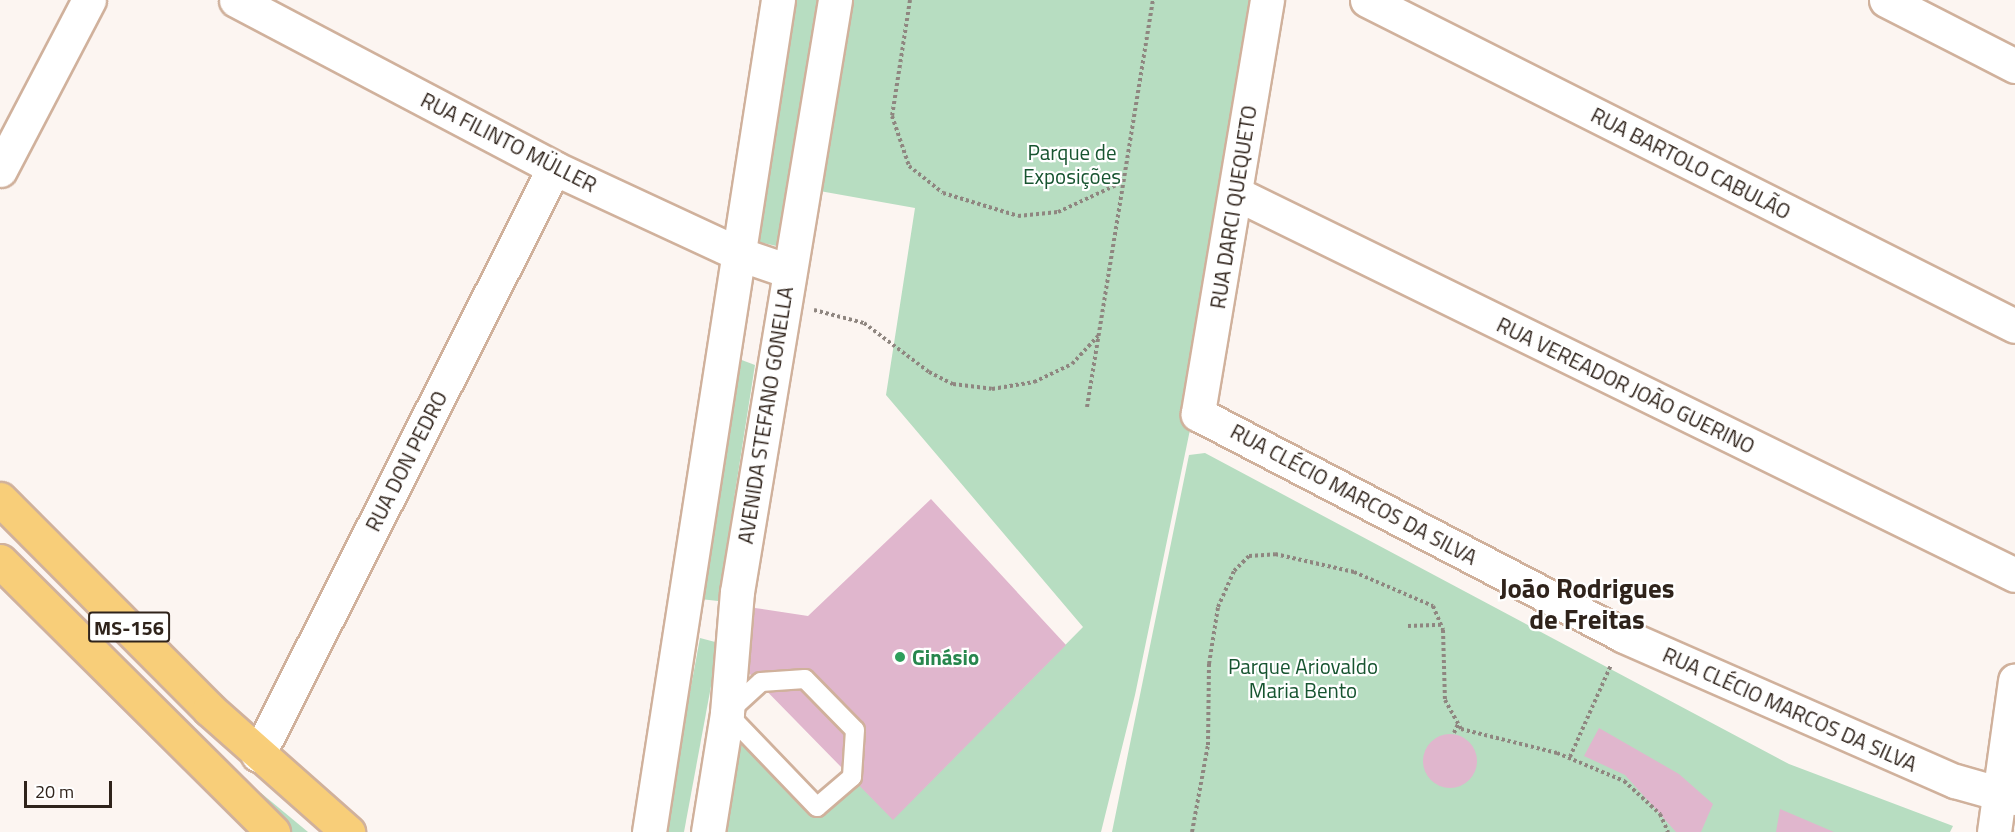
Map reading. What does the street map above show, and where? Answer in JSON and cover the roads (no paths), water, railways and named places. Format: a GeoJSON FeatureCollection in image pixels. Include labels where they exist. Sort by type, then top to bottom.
{"type":"FeatureCollection","features":[{"type":"Feature","properties":{"kind":"main road","name":"MS-156"},"geometry":{"type":"LineString","coordinates":[[0,499],[258,755],[348,832]]}},
{"type":"Feature","properties":{"kind":"main road","name":"MS-156"},"geometry":{"type":"LineString","coordinates":[[0,561],[239,793],[273,832]]}},
{"type":"Feature","properties":{"kind":"street"},"geometry":{"type":"LineString","coordinates":[[0,170],[89,0]]}},
{"type":"Feature","properties":{"kind":"street","name":"RUA FILINTO MÜLLER"},"geometry":{"type":"LineString","coordinates":[[236,0],[554,168],[739,254],[789,271]]}},
{"type":"Feature","properties":{"kind":"street"},"geometry":{"type":"LineString","coordinates":[[649,832],[778,0]]}},
{"type":"Feature","properties":{"kind":"street","name":"AVENIDA STEFANO GONELLA"},"geometry":{"type":"LineString","coordinates":[[708,832],[727,713],[737,592],[835,0]]}},
{"type":"Feature","properties":{"kind":"street","name":"RUA DARCI QUEQUETO"},"geometry":{"type":"LineString","coordinates":[[1198,414],[1237,194],[1267,0]]}},
{"type":"Feature","properties":{"kind":"street","name":"RUA BARTOLO CABULÃO"},"geometry":{"type":"LineString","coordinates":[[1367,0],[2015,326]]}},
{"type":"Feature","properties":{"kind":"street"},"geometry":{"type":"LineString","coordinates":[[1886,0],[2015,66]]}},
{"type":"Feature","properties":{"kind":"street","name":"RUA DON PEDRO"},"geometry":{"type":"LineString","coordinates":[[258,755],[554,168]]}},
{"type":"Feature","properties":{"kind":"street","name":"RUA VEREADOR JOÃO GUERINO"},"geometry":{"type":"LineString","coordinates":[[1237,194],[2015,575]]}},
{"type":"Feature","properties":{"kind":"street","name":"RUA CLÉCIO MARCOS DA SILVA"},"geometry":{"type":"LineString","coordinates":[[1198,414],[1624,636],[1955,781],[2009,795]]}},
{"type":"Feature","properties":{"kind":"street"},"geometry":{"type":"LineString","coordinates":[[1994,832],[2009,795],[2015,680]]}},
{"type":"Feature","properties":{"kind":"lane"},"geometry":{"type":"LineString","coordinates":[[805,679],[855,730],[852,777],[818,807],[727,713],[742,693],[760,682],[805,679]]}},
{"type":"Feature","properties":{"kind":"place","name":"Ginásio"},"geometry":{"type":"Point","coordinates":[900,657]}},
{"type":"Feature","properties":{"kind":"district","name":"João Rodrigues de Freitas"},"geometry":{"type":"Point","coordinates":[1587,602]}},
{"type":"Feature","properties":{"kind":"park label","name":"Parque de Exposições"},"geometry":{"type":"Point","coordinates":[1072,164]}},
{"type":"Feature","properties":{"kind":"park label","name":"Parque Ariovaldo Maria Bento"},"geometry":{"type":"Point","coordinates":[1303,678]}}]}
